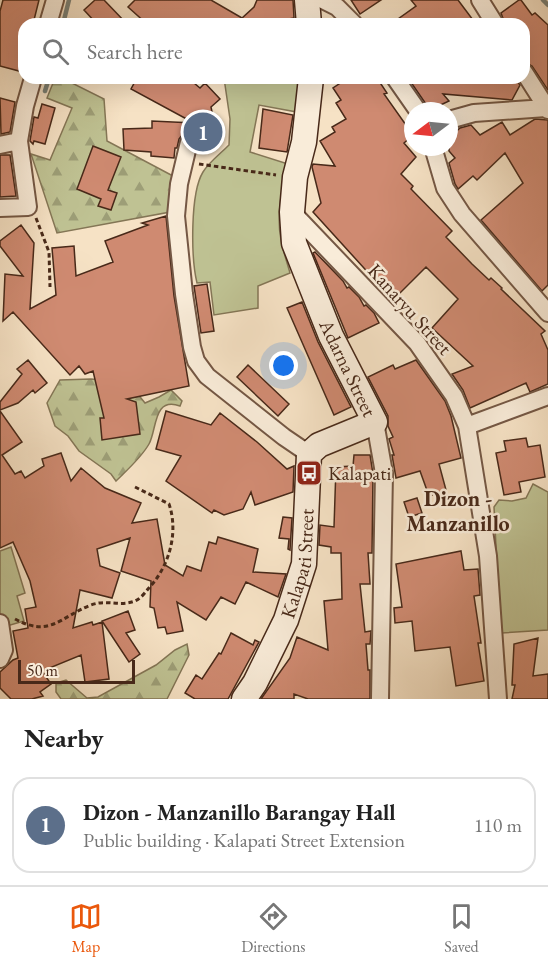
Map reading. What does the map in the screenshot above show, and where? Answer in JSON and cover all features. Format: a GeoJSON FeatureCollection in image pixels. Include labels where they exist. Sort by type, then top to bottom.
{"type":"FeatureCollection","features":[{"type":"Feature","properties":{"kind":"street"},"geometry":{"type":"LineString","coordinates":[[50,18],[55,0]]}},
{"type":"Feature","properties":{"kind":"street"},"geometry":{"type":"LineString","coordinates":[[307,0],[308,18]]}},
{"type":"Feature","properties":{"kind":"street"},"geometry":{"type":"LineString","coordinates":[[323,0],[337,7],[348,18]]}},
{"type":"Feature","properties":{"kind":"street"},"geometry":{"type":"LineString","coordinates":[[480,0],[491,18]]}},
{"type":"Feature","properties":{"kind":"street"},"geometry":{"type":"LineString","coordinates":[[458,117],[474,113],[547,109],[530,82]]}},
{"type":"Feature","properties":{"kind":"street"},"geometry":{"type":"LineString","coordinates":[[0,208],[28,207],[19,141],[31,84]]}},
{"type":"Feature","properties":{"kind":"street","name":"Adarna Street"},"geometry":{"type":"LineString","coordinates":[[310,84],[304,142],[296,177],[292,212],[294,243],[331,336],[375,422],[384,473],[380,699]]}},
{"type":"Feature","properties":{"kind":"street"},"geometry":{"type":"LineString","coordinates":[[399,84],[412,102]]}},
{"type":"Feature","properties":{"kind":"street"},"geometry":{"type":"LineString","coordinates":[[0,145],[19,141]]}},
{"type":"Feature","properties":{"kind":"street"},"geometry":{"type":"LineString","coordinates":[[189,142],[179,184],[177,216],[186,304],[196,360],[207,376],[309,454],[319,445],[375,422]]}},
{"type":"Feature","properties":{"kind":"street"},"geometry":{"type":"LineString","coordinates":[[436,156],[445,188],[456,205],[548,313]]}},
{"type":"Feature","properties":{"kind":"street","name":"Kanaryu Street"},"geometry":{"type":"LineString","coordinates":[[292,212],[417,344],[454,396],[467,426],[488,556],[498,699]]}},
{"type":"Feature","properties":{"kind":"street"},"geometry":{"type":"LineString","coordinates":[[467,426],[548,396]]}},
{"type":"Feature","properties":{"kind":"street","name":"Kalapati Street"},"geometry":{"type":"LineString","coordinates":[[244,699],[255,683],[286,620],[304,564],[309,454]]}},
{"type":"Feature","properties":{"kind":"street"},"geometry":{"type":"LineString","coordinates":[[0,659],[4,650],[4,619]]}},
{"type":"Feature","properties":{"kind":"path"},"geometry":{"type":"LineString","coordinates":[[195,164],[287,176]]}},
{"type":"Feature","properties":{"kind":"path"},"geometry":{"type":"LineString","coordinates":[[28,207],[39,221],[49,252],[50,287]]}},
{"type":"Feature","properties":{"kind":"path"},"geometry":{"type":"LineString","coordinates":[[4,619],[39,627],[53,626],[89,605],[103,601],[120,605],[138,600],[151,586],[168,558],[173,520],[170,504],[135,487]]}},
{"type":"Feature","properties":{"kind":"green space"},"geometry":{"type":"Polygon","coordinates":[[[53,84],[74,84],[104,99],[107,141],[173,176],[170,212],[57,233],[31,154],[50,160],[72,108],[47,98],[53,84]]]}},
{"type":"Feature","properties":{"kind":"green space"},"geometry":{"type":"Polygon","coordinates":[[[225,84],[299,84],[297,112],[259,105],[250,152],[288,164],[279,221],[282,244],[290,273],[258,286],[258,308],[214,315],[210,282],[197,283],[194,258],[194,210],[203,172],[229,145],[230,119],[225,84]]]}},
{"type":"Feature","properties":{"kind":"green space"},"geometry":{"type":"Polygon","coordinates":[[[91,379],[128,382],[145,403],[171,390],[182,401],[180,406],[171,404],[160,410],[149,444],[116,481],[111,474],[79,451],[68,436],[55,426],[47,403],[60,380],[91,379]]]}},
{"type":"Feature","properties":{"kind":"green space"},"geometry":{"type":"Polygon","coordinates":[[[533,484],[548,492],[548,630],[502,633],[494,507],[499,500],[512,501],[526,498],[533,484]]]}},
{"type":"Feature","properties":{"kind":"green space"},"geometry":{"type":"Polygon","coordinates":[[[11,547],[25,593],[17,596],[24,621],[0,628],[0,551],[11,547]]]}},
{"type":"Feature","properties":{"kind":"green space"},"geometry":{"type":"Polygon","coordinates":[[[187,644],[189,655],[167,699],[61,699],[56,692],[56,683],[66,680],[87,698],[98,697],[156,665],[187,644]]]}},
{"type":"Feature","properties":{"kind":"building"},"geometry":{"type":"Polygon","coordinates":[[[3,0],[39,0],[34,18],[18,18],[18,71],[0,66],[0,11],[3,0]]]}},
{"type":"Feature","properties":{"kind":"building"},"geometry":{"type":"Polygon","coordinates":[[[95,0],[104,0],[121,18],[91,18],[84,10],[95,0]]]}},
{"type":"Feature","properties":{"kind":"building"},"geometry":{"type":"Polygon","coordinates":[[[135,0],[211,0],[242,18],[140,18],[128,7],[135,0]]]}},
{"type":"Feature","properties":{"kind":"building"},"geometry":{"type":"Polygon","coordinates":[[[257,0],[293,0],[294,18],[242,18],[254,7],[257,0]]]}},
{"type":"Feature","properties":{"kind":"building"},"geometry":{"type":"Polygon","coordinates":[[[351,0],[381,0],[360,14],[351,0]]]}},
{"type":"Feature","properties":{"kind":"building"},"geometry":{"type":"Polygon","coordinates":[[[411,0],[458,0],[472,18],[399,18],[416,6],[411,0]]]}},
{"type":"Feature","properties":{"kind":"building"},"geometry":{"type":"Polygon","coordinates":[[[521,0],[532,15],[535,13],[548,25],[548,90],[530,65],[530,18],[503,18],[501,13],[521,0]]]}},
{"type":"Feature","properties":{"kind":"building"},"geometry":{"type":"Polygon","coordinates":[[[134,84],[195,84],[200,88],[206,84],[220,99],[211,107],[217,136],[214,134],[201,146],[197,135],[189,132],[183,125],[183,134],[175,148],[174,158],[151,156],[151,152],[124,150],[123,129],[152,128],[152,121],[194,123],[131,89],[134,84]]]}},
{"type":"Feature","properties":{"kind":"building"},"geometry":{"type":"Polygon","coordinates":[[[339,84],[381,84],[387,93],[384,94],[404,122],[404,156],[416,157],[401,174],[413,186],[411,189],[452,231],[446,237],[545,331],[541,334],[548,350],[548,384],[530,392],[526,383],[470,408],[463,390],[452,374],[473,366],[432,328],[458,299],[426,267],[393,300],[313,212],[321,203],[312,167],[313,164],[335,166],[320,141],[335,132],[332,127],[346,119],[336,103],[341,100],[333,88],[339,84]]]}},
{"type":"Feature","properties":{"kind":"building"},"geometry":{"type":"Polygon","coordinates":[[[412,84],[520,85],[512,100],[443,94],[449,101],[424,102],[412,84]]]}},
{"type":"Feature","properties":{"kind":"building"},"geometry":{"type":"Polygon","coordinates":[[[0,98],[15,102],[10,132],[1,134],[0,98]]]}},
{"type":"Feature","properties":{"kind":"building"},"geometry":{"type":"Polygon","coordinates":[[[42,104],[55,108],[45,144],[34,141],[33,144],[30,141],[34,117],[38,118],[42,104]]]}},
{"type":"Feature","properties":{"kind":"building"},"geometry":{"type":"Polygon","coordinates":[[[263,109],[293,115],[287,152],[259,148],[263,109]]]}},
{"type":"Feature","properties":{"kind":"building"},"geometry":{"type":"Polygon","coordinates":[[[535,119],[548,120],[548,285],[542,291],[481,220],[523,183],[505,153],[477,180],[473,176],[458,189],[449,163],[455,158],[453,156],[458,156],[458,130],[460,128],[471,125],[480,135],[502,122],[510,135],[535,119]]]}},
{"type":"Feature","properties":{"kind":"building"},"geometry":{"type":"Polygon","coordinates":[[[93,146],[121,157],[108,190],[117,193],[111,210],[98,206],[101,199],[77,189],[93,146]]]}},
{"type":"Feature","properties":{"kind":"building"},"geometry":{"type":"Polygon","coordinates":[[[0,155],[10,155],[16,196],[0,197],[0,155]]]}},
{"type":"Feature","properties":{"kind":"building"},"geometry":{"type":"Polygon","coordinates":[[[166,216],[174,296],[189,386],[127,399],[136,402],[140,434],[102,440],[100,418],[104,418],[93,371],[85,374],[79,366],[70,375],[13,312],[3,321],[5,274],[23,276],[0,246],[0,241],[21,225],[34,243],[30,309],[56,295],[52,248],[74,246],[76,276],[113,262],[105,241],[148,225],[142,223],[166,216]]]}},
{"type":"Feature","properties":{"kind":"building"},"geometry":{"type":"Polygon","coordinates":[[[315,252],[347,288],[349,287],[359,297],[364,306],[366,305],[374,313],[379,323],[348,338],[313,253],[315,252]]]}},
{"type":"Feature","properties":{"kind":"building"},"geometry":{"type":"Polygon","coordinates":[[[207,284],[214,331],[201,333],[194,286],[207,284]]]}},
{"type":"Feature","properties":{"kind":"building"},"geometry":{"type":"Polygon","coordinates":[[[302,302],[318,342],[351,407],[334,415],[287,308],[302,302]]]}},
{"type":"Feature","properties":{"kind":"building"},"geometry":{"type":"Polygon","coordinates":[[[28,360],[47,383],[35,393],[33,390],[18,403],[0,410],[0,402],[22,374],[17,369],[28,360]]]}},
{"type":"Feature","properties":{"kind":"building"},"geometry":{"type":"Polygon","coordinates":[[[416,360],[445,401],[461,458],[439,464],[446,490],[429,496],[420,471],[396,478],[392,455],[394,455],[389,439],[393,437],[388,426],[388,416],[368,377],[393,365],[395,369],[416,360]]]}},
{"type":"Feature","properties":{"kind":"building"},"geometry":{"type":"Polygon","coordinates":[[[248,365],[289,404],[278,416],[237,377],[248,365]]]}},
{"type":"Feature","properties":{"kind":"building"},"geometry":{"type":"Polygon","coordinates":[[[0,411],[22,442],[2,455],[15,474],[21,471],[25,478],[44,466],[42,459],[61,453],[71,481],[81,468],[105,488],[141,503],[132,523],[157,519],[165,565],[183,576],[187,566],[201,571],[209,542],[216,544],[218,537],[258,549],[253,572],[286,574],[278,597],[246,582],[235,604],[221,597],[206,620],[177,602],[183,631],[167,634],[165,627],[158,628],[154,608],[150,607],[151,581],[121,571],[130,538],[97,549],[100,566],[120,573],[112,598],[80,590],[73,628],[92,622],[93,625],[102,622],[109,679],[85,682],[81,655],[42,671],[51,684],[40,692],[43,696],[32,699],[11,699],[0,688],[0,672],[18,658],[13,631],[28,628],[25,609],[36,607],[30,581],[13,542],[0,548],[0,411]]]}},
{"type":"Feature","properties":{"kind":"building"},"geometry":{"type":"Polygon","coordinates":[[[166,411],[211,425],[220,413],[287,469],[294,466],[293,492],[255,505],[251,492],[243,509],[224,515],[214,510],[212,513],[166,481],[181,456],[156,449],[166,411]]]}},
{"type":"Feature","properties":{"kind":"building"},"geometry":{"type":"Polygon","coordinates":[[[526,438],[528,447],[540,445],[545,477],[519,482],[521,492],[504,495],[496,453],[506,451],[504,441],[526,438]]]}},
{"type":"Feature","properties":{"kind":"building"},"geometry":{"type":"Polygon","coordinates":[[[354,455],[370,455],[373,474],[372,553],[368,553],[370,584],[360,584],[365,632],[371,631],[370,644],[366,644],[368,670],[370,670],[370,699],[308,699],[294,694],[294,699],[261,699],[290,658],[297,637],[328,650],[324,601],[342,599],[341,553],[331,553],[331,547],[319,545],[320,525],[334,527],[336,467],[353,466],[354,455]]]}},
{"type":"Feature","properties":{"kind":"building"},"geometry":{"type":"Polygon","coordinates":[[[417,498],[422,513],[409,517],[404,502],[417,498]]]}},
{"type":"Feature","properties":{"kind":"building"},"geometry":{"type":"Polygon","coordinates":[[[283,517],[292,518],[290,550],[288,549],[289,539],[279,538],[283,517]]]}},
{"type":"Feature","properties":{"kind":"building"},"geometry":{"type":"Polygon","coordinates":[[[461,551],[464,570],[478,569],[480,595],[474,596],[484,681],[456,686],[450,647],[415,651],[412,621],[395,623],[394,608],[402,607],[396,564],[461,551]]]}},
{"type":"Feature","properties":{"kind":"building"},"geometry":{"type":"Polygon","coordinates":[[[128,611],[135,630],[126,633],[140,654],[129,662],[102,621],[128,611]]]}},
{"type":"Feature","properties":{"kind":"building"},"geometry":{"type":"Polygon","coordinates":[[[231,633],[253,645],[255,640],[259,642],[228,699],[195,699],[185,693],[196,675],[202,679],[219,653],[221,654],[231,633]]]}},
{"type":"Feature","properties":{"kind":"building"},"geometry":{"type":"Polygon","coordinates":[[[538,638],[533,676],[548,674],[548,699],[512,699],[515,685],[512,685],[514,644],[538,638]]]}},
{"type":"Feature","properties":{"kind":"waterway"},"geometry":{"type":"LineString","coordinates":[[64,18],[69,0]]}},
{"type":"Feature","properties":{"kind":"waterway"},"geometry":{"type":"LineString","coordinates":[[543,0],[548,5]]}},
{"type":"Feature","properties":{"kind":"waterway"},"geometry":{"type":"LineString","coordinates":[[45,91],[47,84]]}},
{"type":"Feature","properties":{"kind":"place","name":"Dizon - Manzanillo Barangay Hall"},"geometry":{"type":"Point","coordinates":[203,132]}},
{"type":"Feature","properties":{"kind":"place","name":"Kalapati"},"geometry":{"type":"Point","coordinates":[309,473]}},
{"type":"Feature","properties":{"kind":"district","name":"Dizon - Manzanillo"},"geometry":{"type":"Point","coordinates":[458,510]}}]}
